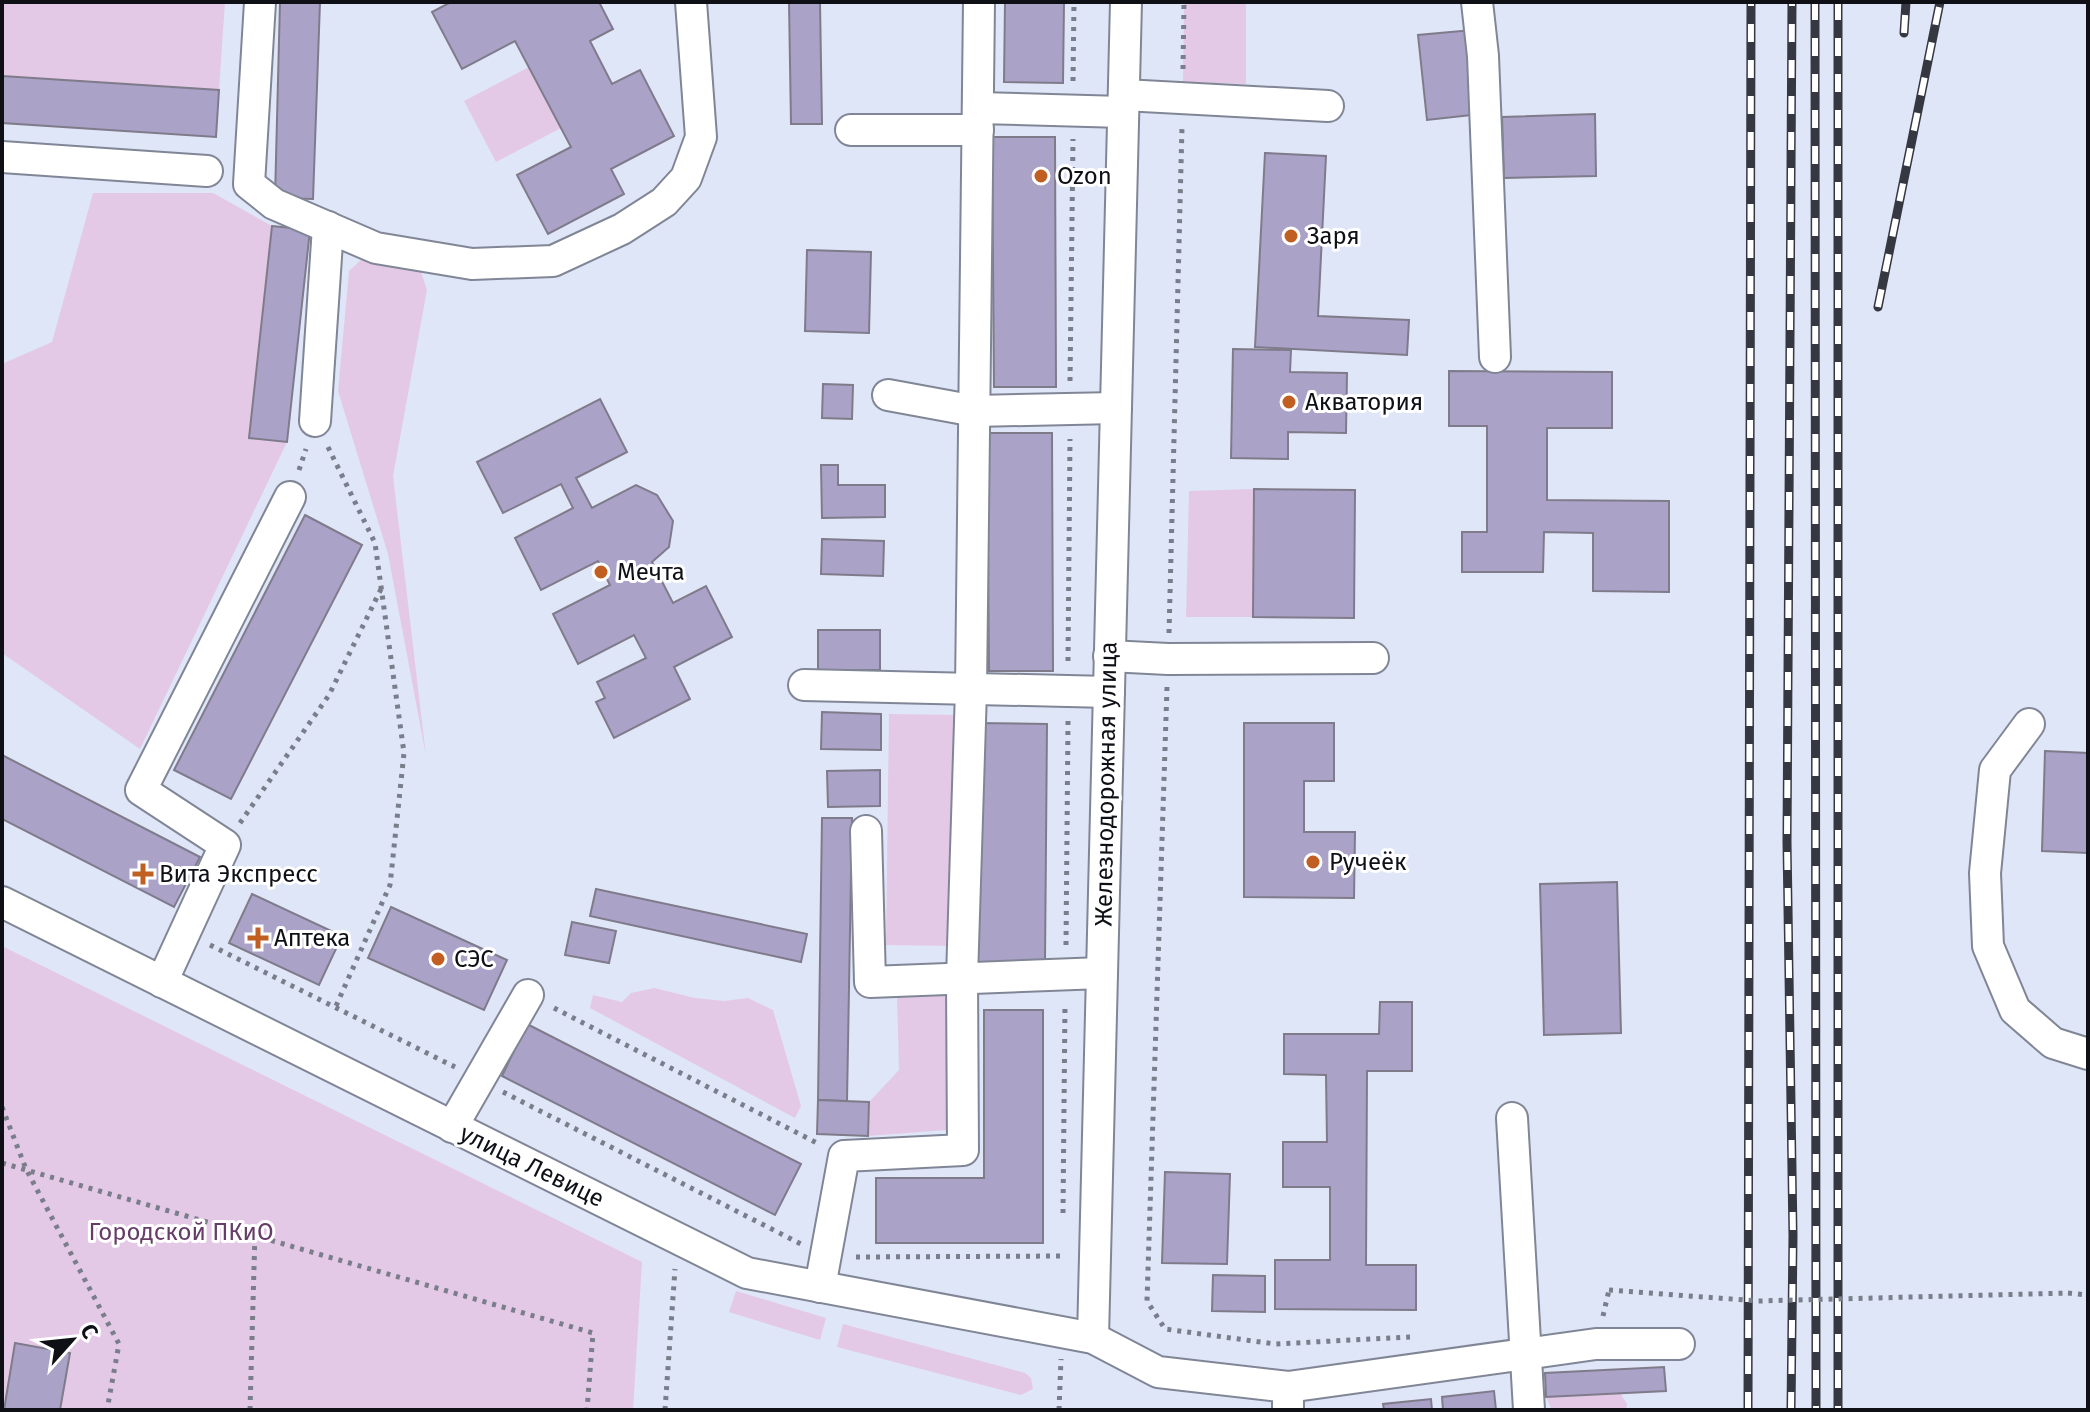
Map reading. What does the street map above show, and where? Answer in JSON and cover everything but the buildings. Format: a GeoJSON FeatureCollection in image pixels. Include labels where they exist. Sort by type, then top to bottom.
{"type":"FeatureCollection","features":[{"type":"Feature","properties":{"kind":"street"},"geometry":{"type":"LineString","coordinates":[[260,2],[249,184],[274,204],[376,248],[472,264],[553,261],[622,229],[664,202],[686,178],[701,137],[691,2]]}},
{"type":"Feature","properties":{"kind":"street"},"geometry":{"type":"LineString","coordinates":[[820,1287],[844,1156],[963,1150],[962,978],[971,690],[979,2]]}},
{"type":"Feature","properties":{"kind":"street","name":"Железнодорожная улица"},"geometry":{"type":"LineString","coordinates":[[1093,1338],[1126,2]]}},
{"type":"Feature","properties":{"kind":"street"},"geometry":{"type":"LineString","coordinates":[[1477,2],[1483,56],[1495,357]]}},
{"type":"Feature","properties":{"kind":"street"},"geometry":{"type":"LineString","coordinates":[[851,130],[1183,98],[1328,106]]}},
{"type":"Feature","properties":{"kind":"street"},"geometry":{"type":"LineString","coordinates":[[2,157],[207,171]]}},
{"type":"Feature","properties":{"kind":"street"},"geometry":{"type":"LineString","coordinates":[[315,421],[328,227]]}},
{"type":"Feature","properties":{"kind":"street"},"geometry":{"type":"LineString","coordinates":[[888,395],[975,411],[1116,408]]}},
{"type":"Feature","properties":{"kind":"street"},"geometry":{"type":"LineString","coordinates":[[162,982],[225,845],[141,790],[290,497]]}},
{"type":"Feature","properties":{"kind":"street"},"geometry":{"type":"LineString","coordinates":[[1109,656],[1168,659],[1373,658]]}},
{"type":"Feature","properties":{"kind":"street"},"geometry":{"type":"LineString","coordinates":[[804,685],[1109,692]]}},
{"type":"Feature","properties":{"kind":"street"},"geometry":{"type":"LineString","coordinates":[[2029,724],[1995,770],[1985,873],[1988,946],[2015,1010],[2053,1043],[2088,1054]]}},
{"type":"Feature","properties":{"kind":"street"},"geometry":{"type":"LineString","coordinates":[[866,831],[870,982],[1102,973]]}},
{"type":"Feature","properties":{"kind":"street","name":"улица Левице"},"geometry":{"type":"LineString","coordinates":[[2,902],[747,1273],[1093,1338]]}},
{"type":"Feature","properties":{"kind":"street"},"geometry":{"type":"LineString","coordinates":[[452,1127],[528,995]]}},
{"type":"Feature","properties":{"kind":"street"},"geometry":{"type":"LineString","coordinates":[[1512,1118],[1529,1410]]}},
{"type":"Feature","properties":{"kind":"street"},"geometry":{"type":"LineString","coordinates":[[1093,1338],[1158,1372],[1288,1399],[1524,1354],[1596,1344],[1679,1344]]}},
{"type":"Feature","properties":{"kind":"path"},"geometry":{"type":"LineString","coordinates":[[1184,2],[1168,659],[1147,1301],[1165,1329],[1275,1344],[1414,1337]]}},
{"type":"Feature","properties":{"kind":"path"},"geometry":{"type":"LineString","coordinates":[[290,497],[315,421]]}},
{"type":"Feature","properties":{"kind":"path"},"geometry":{"type":"LineString","coordinates":[[315,421],[375,543],[404,753],[390,885],[336,1006]]}},
{"type":"Feature","properties":{"kind":"path"},"geometry":{"type":"LineString","coordinates":[[225,845],[329,695],[381,588]]}},
{"type":"Feature","properties":{"kind":"path"},"geometry":{"type":"LineString","coordinates":[[185,933],[336,1006],[826,1257],[1063,1256]]}},
{"type":"Feature","properties":{"kind":"path"},"geometry":{"type":"LineString","coordinates":[[528,995],[844,1156]]}},
{"type":"Feature","properties":{"kind":"path"},"geometry":{"type":"LineString","coordinates":[[2,1107],[26,1169],[119,1344],[107,1410]]}},
{"type":"Feature","properties":{"kind":"path"},"geometry":{"type":"LineString","coordinates":[[2,1163],[255,1233],[593,1333],[587,1410]]}},
{"type":"Feature","properties":{"kind":"path"},"geometry":{"type":"LineString","coordinates":[[250,1410],[255,1233]]}},
{"type":"Feature","properties":{"kind":"path"},"geometry":{"type":"LineString","coordinates":[[665,1410],[675,1265]]}},
{"type":"Feature","properties":{"kind":"path"},"geometry":{"type":"LineString","coordinates":[[1609,1290],[1758,1301],[2088,1295]]}},
{"type":"Feature","properties":{"kind":"path"},"geometry":{"type":"LineString","coordinates":[[1059,1410],[1062,1332]]}},
{"type":"Feature","properties":{"kind":"green space"},"geometry":{"type":"Polygon","coordinates":[[[2,2],[225,2],[219,90],[2,76],[2,2]]]}},
{"type":"Feature","properties":{"kind":"green space"},"geometry":{"type":"Polygon","coordinates":[[[1184,2],[1246,2],[1246,84],[1183,82],[1184,2]]]}},
{"type":"Feature","properties":{"kind":"green space"},"geometry":{"type":"Polygon","coordinates":[[[529,67],[561,128],[496,162],[464,101],[529,67]]]}},
{"type":"Feature","properties":{"kind":"green space"},"geometry":{"type":"Polygon","coordinates":[[[93,193],[213,193],[272,226],[249,437],[287,442],[140,749],[2,653],[2,364],[52,342],[93,193]]]}},
{"type":"Feature","properties":{"kind":"green space"},"geometry":{"type":"Polygon","coordinates":[[[364,257],[420,269],[427,290],[393,476],[426,756],[388,554],[338,391],[349,271],[364,257]]]}},
{"type":"Feature","properties":{"kind":"green space"},"geometry":{"type":"Polygon","coordinates":[[[1254,489],[1253,617],[1186,617],[1189,491],[1254,489]]]}},
{"type":"Feature","properties":{"kind":"green space"},"geometry":{"type":"Polygon","coordinates":[[[889,714],[958,715],[952,946],[886,945],[889,714]]]}},
{"type":"Feature","properties":{"kind":"green space","name":"Городской ПКиО"},"geometry":{"type":"Polygon","coordinates":[[[2,946],[642,1262],[633,1410],[2,1410],[2,946]]]}},
{"type":"Feature","properties":{"kind":"green space"},"geometry":{"type":"Polygon","coordinates":[[[654,988],[695,998],[724,1001],[748,998],[773,1010],[801,1106],[795,1118],[590,1008],[593,995],[622,1002],[631,993],[654,988]]]}},
{"type":"Feature","properties":{"kind":"green space"},"geometry":{"type":"Polygon","coordinates":[[[950,995],[956,1119],[946,1130],[868,1136],[869,1102],[899,1070],[897,996],[950,995]]]}},
{"type":"Feature","properties":{"kind":"green space"},"geometry":{"type":"Polygon","coordinates":[[[736,1291],[826,1318],[820,1340],[729,1312],[736,1291]]]}},
{"type":"Feature","properties":{"kind":"green space"},"geometry":{"type":"Polygon","coordinates":[[[843,1324],[1025,1373],[1031,1378],[1033,1389],[1021,1395],[837,1347],[843,1324]]]}},
{"type":"Feature","properties":{"kind":"green space"},"geometry":{"type":"Polygon","coordinates":[[[1620,1393],[1627,1404],[1626,1410],[1552,1410],[1546,1397],[1620,1393]]]}},
{"type":"Feature","properties":{"kind":"railway"},"geometry":{"type":"LineString","coordinates":[[1748,1410],[1751,2]]}},
{"type":"Feature","properties":{"kind":"railway"},"geometry":{"type":"LineString","coordinates":[[1791,1410],[1793,1236],[1787,842],[1792,2]]}},
{"type":"Feature","properties":{"kind":"railway"},"geometry":{"type":"LineString","coordinates":[[1815,2],[1816,1410]]}},
{"type":"Feature","properties":{"kind":"railway"},"geometry":{"type":"LineString","coordinates":[[1838,2],[1838,1410]]}},
{"type":"Feature","properties":{"kind":"railway"},"geometry":{"type":"LineString","coordinates":[[1904,33],[1906,2]]}},
{"type":"Feature","properties":{"kind":"railway"},"geometry":{"type":"LineString","coordinates":[[1878,307],[1940,2]]}},
{"type":"Feature","properties":{"kind":"place","name":"Ozon"},"geometry":{"type":"Point","coordinates":[1041,176]}},
{"type":"Feature","properties":{"kind":"place","name":"Заря"},"geometry":{"type":"Point","coordinates":[1291,236]}},
{"type":"Feature","properties":{"kind":"place","name":"Акватория"},"geometry":{"type":"Point","coordinates":[1289,402]}},
{"type":"Feature","properties":{"kind":"place","name":"Мечта"},"geometry":{"type":"Point","coordinates":[601,572]}},
{"type":"Feature","properties":{"kind":"place","name":"Ручеёк"},"geometry":{"type":"Point","coordinates":[1313,862]}},
{"type":"Feature","properties":{"kind":"place","name":"Вита Экспресс"},"geometry":{"type":"Point","coordinates":[143,874]}},
{"type":"Feature","properties":{"kind":"place","name":"Аптека"},"geometry":{"type":"Point","coordinates":[258,938]}},
{"type":"Feature","properties":{"kind":"place","name":"СЭС"},"geometry":{"type":"Point","coordinates":[438,959]}}]}
